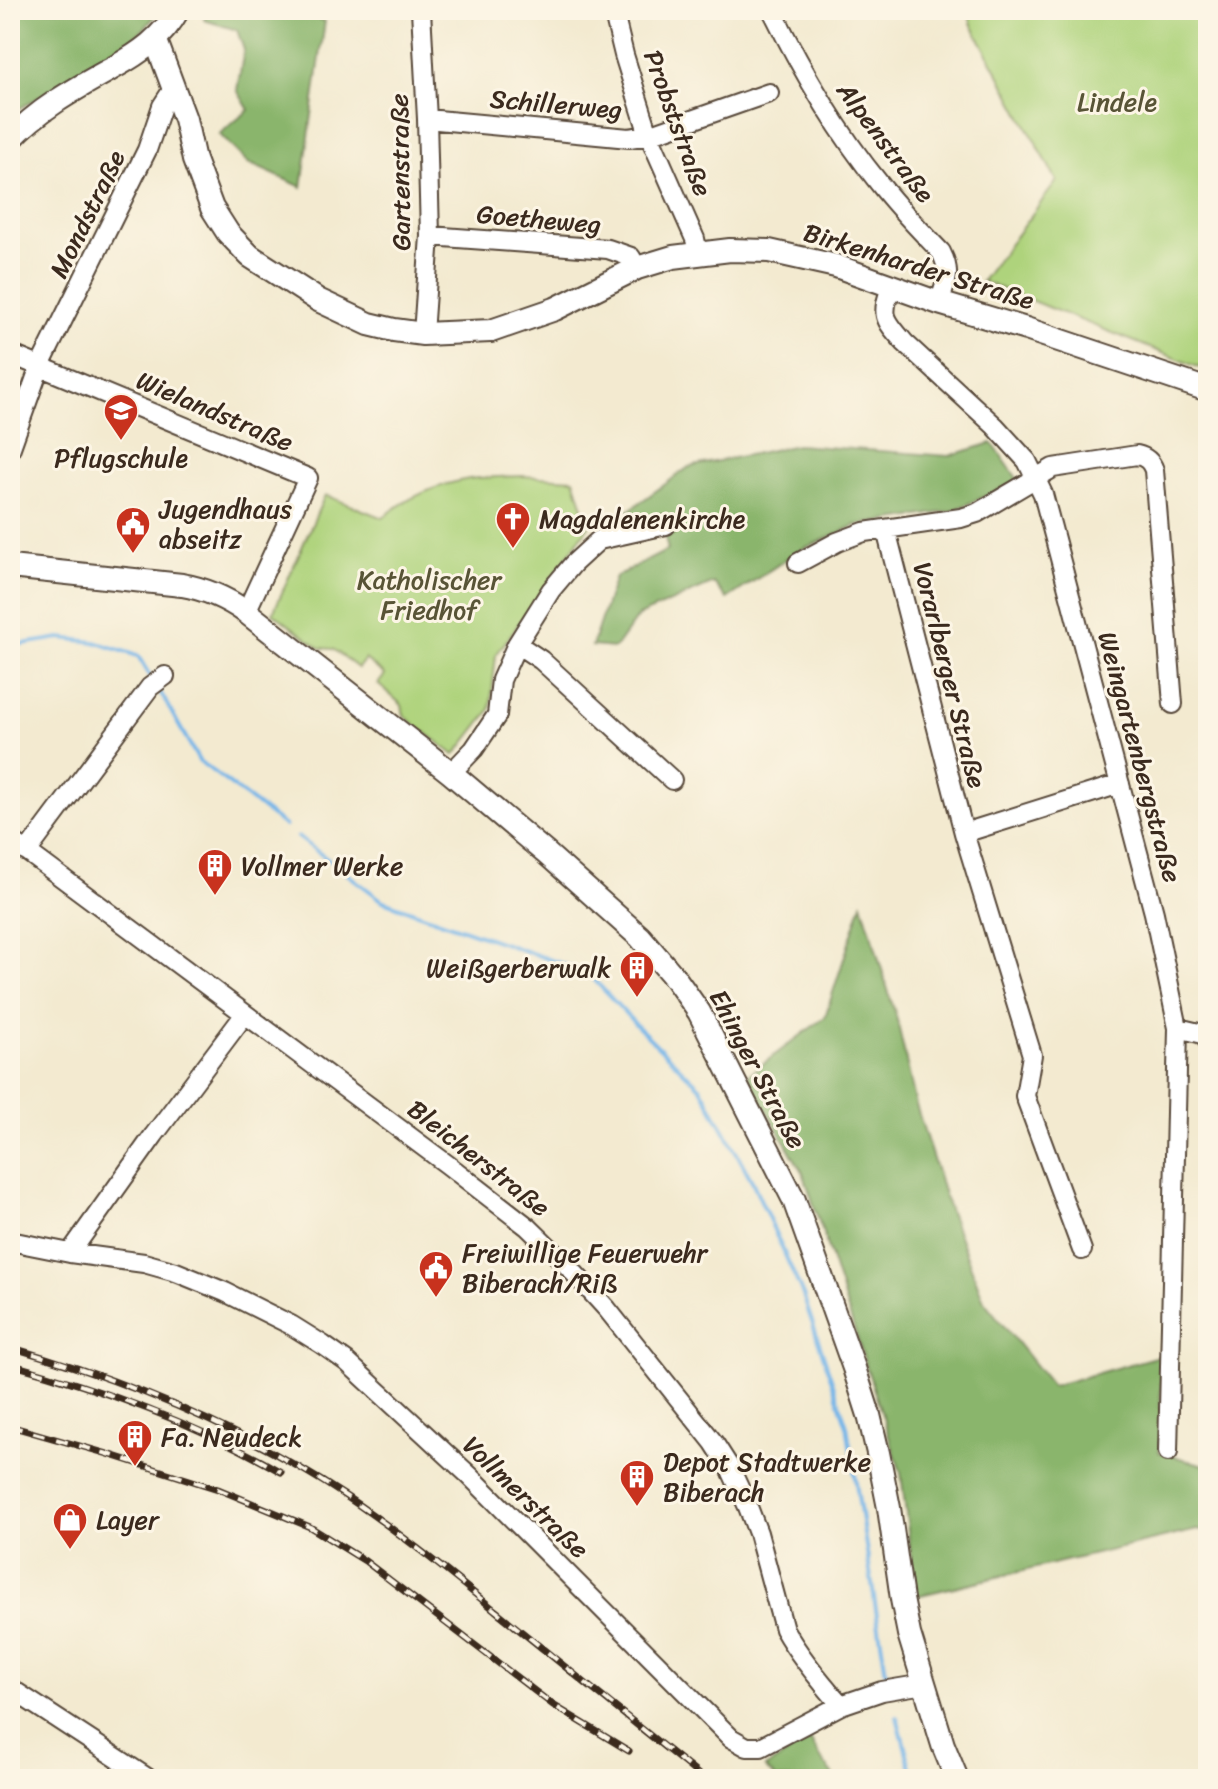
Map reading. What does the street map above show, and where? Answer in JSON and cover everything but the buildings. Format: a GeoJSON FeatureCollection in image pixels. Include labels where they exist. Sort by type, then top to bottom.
{"type":"FeatureCollection","features":[{"type":"Feature","properties":{"kind":"main road"},"geometry":{"type":"LineString","coordinates":[[10,140],[41,111],[130,60],[156,41],[178,10]]}},
{"type":"Feature","properties":{"kind":"main road","name":"Birkenharder Straße"},"geometry":{"type":"LineString","coordinates":[[156,41],[185,119],[194,160],[212,208],[228,233],[250,256],[318,300],[369,324],[423,334],[491,331],[555,309],[637,268],[673,257],[730,250],[769,251],[836,266],[939,303],[1208,390]]}},
{"type":"Feature","properties":{"kind":"main road"},"geometry":{"type":"LineString","coordinates":[[130,60],[173,89]]}},
{"type":"Feature","properties":{"kind":"main road","name":"Ehinger Straße"},"geometry":{"type":"LineString","coordinates":[[10,567],[189,586],[227,599],[451,773],[547,854],[640,937],[675,978],[699,1012],[794,1200],[854,1368],[878,1453],[909,1634],[943,1745],[957,1779]]}},
{"type":"Feature","properties":{"kind":"street","name":"Gartenstraße"},"geometry":{"type":"LineString","coordinates":[[421,10],[430,236],[423,334]]}},
{"type":"Feature","properties":{"kind":"street","name":"Probststraße"},"geometry":{"type":"LineString","coordinates":[[613,10],[649,135],[695,239],[698,253]]}},
{"type":"Feature","properties":{"kind":"street","name":"Alpenstraße"},"geometry":{"type":"LineString","coordinates":[[772,10],[793,53],[843,134],[878,182],[941,252],[947,263],[948,276],[939,303]]}},
{"type":"Feature","properties":{"kind":"street","name":"Mondstraße"},"geometry":{"type":"LineString","coordinates":[[10,450],[40,366],[147,150],[162,106],[173,89]]}},
{"type":"Feature","properties":{"kind":"street","name":"Schillerweg"},"geometry":{"type":"LineString","coordinates":[[427,119],[629,138],[649,135],[769,93]]}},
{"type":"Feature","properties":{"kind":"street","name":"Goetheweg"},"geometry":{"type":"LineString","coordinates":[[430,236],[608,249],[631,257],[637,268]]}},
{"type":"Feature","properties":{"kind":"street","name":"Weingartenbergstraße"},"geometry":{"type":"LineString","coordinates":[[892,285],[884,312],[894,330],[995,426],[1027,461],[1036,477],[1154,913],[1178,1028],[1168,1452]]}},
{"type":"Feature","properties":{"kind":"street","name":"Wielandstraße"},"geometry":{"type":"LineString","coordinates":[[10,354],[308,478],[246,612]]}},
{"type":"Feature","properties":{"kind":"street","name":"Vorarlberger Straße"},"geometry":{"type":"LineString","coordinates":[[798,563],[837,542],[864,532],[977,513],[1053,468],[1137,455],[1143,457],[1152,464],[1173,704]]}},
{"type":"Feature","properties":{"kind":"street"},"geometry":{"type":"LineString","coordinates":[[451,773],[474,749],[497,715],[501,680],[517,644],[551,590],[573,564],[599,540],[666,525]]}},
{"type":"Feature","properties":{"kind":"street","name":"Vorarlberger Straße"},"geometry":{"type":"LineString","coordinates":[[886,530],[964,833],[1032,1055],[1025,1096],[1082,1250]]}},
{"type":"Feature","properties":{"kind":"street"},"geometry":{"type":"LineString","coordinates":[[517,644],[541,660],[672,780]]}},
{"type":"Feature","properties":{"kind":"street"},"geometry":{"type":"LineString","coordinates":[[27,852],[158,682]]}},
{"type":"Feature","properties":{"kind":"street","name":"Vorarlberger Straße"},"geometry":{"type":"LineString","coordinates":[[964,833],[1120,784]]}},
{"type":"Feature","properties":{"kind":"street","name":"Bleicherstraße"},"geometry":{"type":"LineString","coordinates":[[10,839],[448,1165],[528,1227],[565,1263],[607,1309],[714,1443],[730,1468],[758,1533],[784,1629],[841,1705]]}},
{"type":"Feature","properties":{"kind":"street"},"geometry":{"type":"LineString","coordinates":[[70,1253],[137,1157],[245,1014]]}},
{"type":"Feature","properties":{"kind":"street"},"geometry":{"type":"LineString","coordinates":[[1178,1028],[1203,1034],[1208,1041]]}},
{"type":"Feature","properties":{"kind":"street","name":"Vollmerstraße"},"geometry":{"type":"LineString","coordinates":[[10,1241],[144,1263],[176,1272],[291,1325],[347,1362],[470,1476],[731,1738],[747,1747],[761,1747],[841,1705],[882,1691],[924,1684]]}},
{"type":"Feature","properties":{"kind":"street"},"geometry":{"type":"LineString","coordinates":[[10,1688],[149,1779]]}},
{"type":"Feature","properties":{"kind":"green space"},"geometry":{"type":"Polygon","coordinates":[[[10,10],[160,10],[123,48],[10,114],[10,10]]]}},
{"type":"Feature","properties":{"kind":"green space"},"geometry":{"type":"Polygon","coordinates":[[[205,10],[289,10],[325,21],[302,187],[248,163],[219,134],[249,110],[237,90],[244,50],[237,30],[204,20],[205,10]]]}},
{"type":"Feature","properties":{"kind":"green space","name":"Lindele"},"geometry":{"type":"Polygon","coordinates":[[[967,10],[1208,10],[1208,371],[982,281],[1057,181],[972,25],[967,10]]]}},
{"type":"Feature","properties":{"kind":"green space"},"geometry":{"type":"Polygon","coordinates":[[[992,443],[1019,481],[952,511],[857,525],[800,550],[727,599],[714,583],[638,616],[615,648],[592,646],[615,577],[668,550],[660,517],[624,514],[689,467],[797,445],[949,456],[992,443]]]}},
{"type":"Feature","properties":{"kind":"green space","name":"Katholischer Friedhof"},"geometry":{"type":"Polygon","coordinates":[[[521,476],[574,479],[589,526],[496,655],[490,710],[455,755],[404,716],[402,705],[378,684],[385,675],[365,659],[358,668],[333,649],[320,648],[273,613],[325,495],[383,518],[412,498],[446,484],[469,479],[521,476]]]}},
{"type":"Feature","properties":{"kind":"green space"},"geometry":{"type":"Polygon","coordinates":[[[862,903],[897,1020],[916,1105],[947,1204],[984,1301],[1052,1386],[1162,1355],[1159,1452],[1208,1466],[1208,1532],[1197,1530],[916,1596],[901,1473],[804,1175],[747,1076],[825,1017],[862,903]]]}},
{"type":"Feature","properties":{"kind":"green space"},"geometry":{"type":"Polygon","coordinates":[[[810,1740],[837,1779],[777,1779],[765,1768],[810,1740]]]}},
{"type":"Feature","properties":{"kind":"waterway"},"geometry":{"type":"LineString","coordinates":[[10,646],[60,638],[95,642],[138,656],[152,679]]}},
{"type":"Feature","properties":{"kind":"waterway"},"geometry":{"type":"LineString","coordinates":[[159,690],[199,761],[285,826]]}},
{"type":"Feature","properties":{"kind":"waterway"},"geometry":{"type":"LineString","coordinates":[[298,837],[383,901],[588,973],[701,1088],[752,1181],[803,1295],[847,1426],[887,1679]]}},
{"type":"Feature","properties":{"kind":"waterway"},"geometry":{"type":"LineString","coordinates":[[897,1717],[910,1765],[918,1779]]}},
{"type":"Feature","properties":{"kind":"railway"},"geometry":{"type":"LineString","coordinates":[[10,1347],[98,1375],[184,1409],[308,1472],[423,1552],[704,1779]]}},
{"type":"Feature","properties":{"kind":"railway"},"geometry":{"type":"LineString","coordinates":[[10,1364],[149,1409],[216,1438],[281,1472]]}},
{"type":"Feature","properties":{"kind":"railway"},"geometry":{"type":"LineString","coordinates":[[10,1426],[218,1489],[310,1527],[365,1561],[553,1705],[629,1751]]}},
{"type":"Feature","properties":{"kind":"place","name":"Pflugschule"},"geometry":{"type":"Point","coordinates":[121,442]}},
{"type":"Feature","properties":{"kind":"place","name":"Magdalenenkirche"},"geometry":{"type":"Point","coordinates":[513,550]}},
{"type":"Feature","properties":{"kind":"place","name":"Jugendhaus abseitz"},"geometry":{"type":"Point","coordinates":[133,555]}},
{"type":"Feature","properties":{"kind":"place","name":"Vollmer Werke"},"geometry":{"type":"Point","coordinates":[215,897]}},
{"type":"Feature","properties":{"kind":"place","name":"Weißgerberwalk"},"geometry":{"type":"Point","coordinates":[637,999]}},
{"type":"Feature","properties":{"kind":"place","name":"Freiwillige Feuerwehr Biberach/Riß"},"geometry":{"type":"Point","coordinates":[436,1299]}},
{"type":"Feature","properties":{"kind":"place","name":"Fa. Neudeck"},"geometry":{"type":"Point","coordinates":[135,1468]}},
{"type":"Feature","properties":{"kind":"place","name":"Depot Stadtwerke Biberach"},"geometry":{"type":"Point","coordinates":[637,1508]}},
{"type":"Feature","properties":{"kind":"place","name":"Layer"},"geometry":{"type":"Point","coordinates":[70,1551]}}]}
